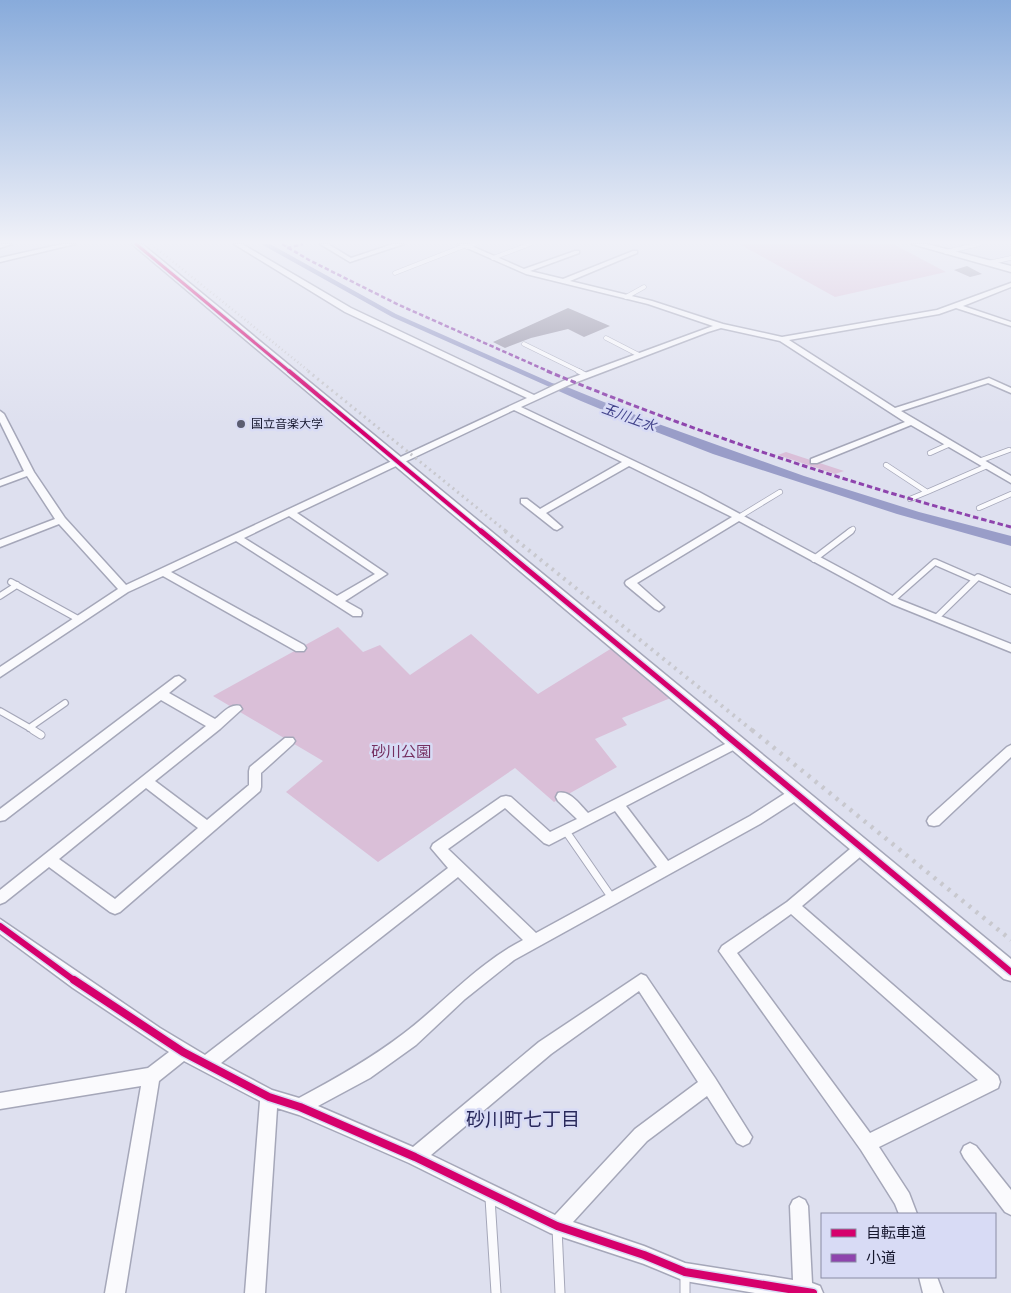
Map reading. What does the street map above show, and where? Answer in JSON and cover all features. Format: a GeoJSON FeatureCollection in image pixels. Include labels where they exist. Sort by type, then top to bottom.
{"type":"FeatureCollection","features":[{"type":"Feature","properties":{"kind":"street"},"geometry":{"type":"LineString","coordinates":[[209,304],[1011,972]]}},
{"type":"Feature","properties":{"kind":"street"},"geometry":{"type":"LineString","coordinates":[[338,304],[534,398]]}},
{"type":"Feature","properties":{"kind":"street"},"geometry":{"type":"LineString","coordinates":[[657,304],[721,326],[782,339],[894,411],[1011,480]]}},
{"type":"Feature","properties":{"kind":"street"},"geometry":{"type":"LineString","coordinates":[[782,339],[922,315],[961,304]]}},
{"type":"Feature","properties":{"kind":"street"},"geometry":{"type":"LineString","coordinates":[[957,306],[1011,324]]}},
{"type":"Feature","properties":{"kind":"street"},"geometry":{"type":"LineString","coordinates":[[0,673],[124,590],[550,390],[705,330],[721,326]]}},
{"type":"Feature","properties":{"kind":"street"},"geometry":{"type":"LineString","coordinates":[[894,411],[989,380],[1011,391]]}},
{"type":"Feature","properties":{"kind":"street"},"geometry":{"type":"LineString","coordinates":[[514,407],[696,494],[892,600],[1009,645]]}},
{"type":"Feature","properties":{"kind":"street"},"geometry":{"type":"LineString","coordinates":[[0,414],[3,428],[28,472],[61,520],[124,590]]}},
{"type":"Feature","properties":{"kind":"street"},"geometry":{"type":"LineString","coordinates":[[814,461],[912,422]]}},
{"type":"Feature","properties":{"kind":"street"},"geometry":{"type":"LineString","coordinates":[[539,512],[630,462]]}},
{"type":"Feature","properties":{"kind":"street"},"geometry":{"type":"LineString","coordinates":[[0,483],[28,472]]}},
{"type":"Feature","properties":{"kind":"street"},"geometry":{"type":"LineString","coordinates":[[524,501],[557,527]]}},
{"type":"Feature","properties":{"kind":"street"},"geometry":{"type":"LineString","coordinates":[[289,512],[382,574],[338,600]]}},
{"type":"Feature","properties":{"kind":"street"},"geometry":{"type":"LineString","coordinates":[[659,607],[630,583],[739,517]]}},
{"type":"Feature","properties":{"kind":"street"},"geometry":{"type":"LineString","coordinates":[[0,544],[61,520]]}},
{"type":"Feature","properties":{"kind":"street"},"geometry":{"type":"LineString","coordinates":[[236,537],[357,613]]}},
{"type":"Feature","properties":{"kind":"street"},"geometry":{"type":"LineString","coordinates":[[164,572],[300,648]]}},
{"type":"Feature","properties":{"kind":"street"},"geometry":{"type":"LineString","coordinates":[[0,816],[179,680]]}},
{"type":"Feature","properties":{"kind":"street"},"geometry":{"type":"LineString","coordinates":[[160,694],[216,726]]}},
{"type":"Feature","properties":{"kind":"street"},"geometry":{"type":"LineString","coordinates":[[0,898],[236,709]]}},
{"type":"Feature","properties":{"kind":"street"},"geometry":{"type":"LineString","coordinates":[[48,859],[115,908],[255,787],[256,772],[289,741]]}},
{"type":"Feature","properties":{"kind":"street"},"geometry":{"type":"LineString","coordinates":[[533,940],[438,848],[506,801],[549,839],[737,743]]}},
{"type":"Feature","properties":{"kind":"street"},"geometry":{"type":"LineString","coordinates":[[934,821],[1011,750]]}},
{"type":"Feature","properties":{"kind":"street"},"geometry":{"type":"LineString","coordinates":[[146,781],[208,828]]}},
{"type":"Feature","properties":{"kind":"street"},"geometry":{"type":"LineString","coordinates":[[300,1107],[364,1072],[410,1040],[460,994],[508,955],[755,820],[797,793]]}},
{"type":"Feature","properties":{"kind":"street"},"geometry":{"type":"LineString","coordinates":[[563,797],[586,819]]}},
{"type":"Feature","properties":{"kind":"street"},"geometry":{"type":"LineString","coordinates":[[618,805],[666,869]]}},
{"type":"Feature","properties":{"kind":"street"},"geometry":{"type":"LineString","coordinates":[[861,848],[792,906],[727,951],[867,1144],[903,1199],[908,1213]]}},
{"type":"Feature","properties":{"kind":"street"},"geometry":{"type":"LineString","coordinates":[[206,1064],[458,869]]}},
{"type":"Feature","properties":{"kind":"street"},"geometry":{"type":"LineString","coordinates":[[792,906],[992,1082],[867,1144]]}},
{"type":"Feature","properties":{"kind":"street"},"geometry":{"type":"LineString","coordinates":[[0,926],[78,983],[183,1052],[269,1098],[300,1107],[415,1157],[557,1226],[644,1255],[685,1272],[806,1292],[799,1206]]}},
{"type":"Feature","properties":{"kind":"street"},"geometry":{"type":"LineString","coordinates":[[415,1157],[545,1048],[641,981],[742,1137]]}},
{"type":"Feature","properties":{"kind":"street"},"geometry":{"type":"LineString","coordinates":[[0,1101],[151,1076],[183,1052]]}},
{"type":"Feature","properties":{"kind":"street"},"geometry":{"type":"LineString","coordinates":[[115,1293],[151,1076]]}},
{"type":"Feature","properties":{"kind":"street"},"geometry":{"type":"LineString","coordinates":[[557,1226],[641,1135],[709,1084]]}},
{"type":"Feature","properties":{"kind":"street"},"geometry":{"type":"LineString","coordinates":[[255,1293],[269,1098]]}},
{"type":"Feature","properties":{"kind":"street"},"geometry":{"type":"LineString","coordinates":[[970,1152],[1000,1188],[1011,1206]]}},
{"type":"Feature","properties":{"kind":"street"},"geometry":{"type":"LineString","coordinates":[[928,1278],[933,1293]]}},
{"type":"Feature","properties":{"kind":"lane"},"geometry":{"type":"LineString","coordinates":[[606,338],[639,355]]}},
{"type":"Feature","properties":{"kind":"lane"},"geometry":{"type":"LineString","coordinates":[[524,344],[586,375]]}},
{"type":"Feature","properties":{"kind":"lane"},"geometry":{"type":"LineString","coordinates":[[930,453],[950,444]]}},
{"type":"Feature","properties":{"kind":"lane"},"geometry":{"type":"LineString","coordinates":[[910,499],[1009,450]]}},
{"type":"Feature","properties":{"kind":"lane"},"geometry":{"type":"LineString","coordinates":[[886,465],[927,492]]}},
{"type":"Feature","properties":{"kind":"lane"},"geometry":{"type":"LineString","coordinates":[[739,517],[780,492]]}},
{"type":"Feature","properties":{"kind":"lane"},"geometry":{"type":"LineString","coordinates":[[979,508],[1011,494]]}},
{"type":"Feature","properties":{"kind":"lane"},"geometry":{"type":"LineString","coordinates":[[814,558],[853,529]]}},
{"type":"Feature","properties":{"kind":"lane"},"geometry":{"type":"LineString","coordinates":[[892,600],[935,562],[974,580]]}},
{"type":"Feature","properties":{"kind":"lane"},"geometry":{"type":"LineString","coordinates":[[936,618],[978,576],[1011,591]]}},
{"type":"Feature","properties":{"kind":"lane"},"geometry":{"type":"LineString","coordinates":[[11,582],[80,620]]}},
{"type":"Feature","properties":{"kind":"lane"},"geometry":{"type":"LineString","coordinates":[[0,596],[17,585]]}},
{"type":"Feature","properties":{"kind":"lane"},"geometry":{"type":"LineString","coordinates":[[29,728],[65,703]]}},
{"type":"Feature","properties":{"kind":"lane"},"geometry":{"type":"LineString","coordinates":[[0,711],[41,735]]}},
{"type":"Feature","properties":{"kind":"lane"},"geometry":{"type":"LineString","coordinates":[[565,830],[612,898]]}},
{"type":"Feature","properties":{"kind":"lane"},"geometry":{"type":"LineString","coordinates":[[490,1194],[496,1293]]}},
{"type":"Feature","properties":{"kind":"lane"},"geometry":{"type":"LineString","coordinates":[[557,1226],[560,1293]]}},
{"type":"Feature","properties":{"kind":"lane"},"geometry":{"type":"LineString","coordinates":[[685,1272],[685,1293]]}},
{"type":"Feature","properties":{"kind":"green space"},"geometry":{"type":"Polygon","coordinates":[[[786,452],[844,471],[835,474],[778,455],[786,452]]]}},
{"type":"Feature","properties":{"kind":"green space","name":"砂川公園"},"geometry":{"type":"Polygon","coordinates":[[[338,627],[363,652],[380,645],[410,675],[471,634],[538,694],[612,648],[673,697],[622,718],[627,725],[595,739],[617,767],[554,802],[515,768],[378,862],[286,792],[323,761],[213,696],[338,627]]]}},
{"type":"Feature","properties":{"kind":"water","name":"玉川上水"},"geometry":{"type":"Polygon","coordinates":[[[369,304],[379,304],[396,314],[552,383],[567,387],[653,422],[804,476],[919,512],[1011,536],[1011,546],[897,514],[713,454],[581,401],[392,317],[369,304]]]}},
{"type":"Feature","properties":{"kind":"building"},"geometry":{"type":"Polygon","coordinates":[[[568,308],[610,326],[584,337],[568,329],[531,338],[505,348],[493,342],[568,308]]]}},
{"type":"Feature","properties":{"kind":"railway"},"geometry":{"type":"LineString","coordinates":[[226,304],[310,372]]}},
{"type":"Feature","properties":{"kind":"railway"},"geometry":{"type":"LineString","coordinates":[[308,371],[507,532]]}},
{"type":"Feature","properties":{"kind":"railway"},"geometry":{"type":"LineString","coordinates":[[505,531],[753,731]]}},
{"type":"Feature","properties":{"kind":"railway"},"geometry":{"type":"LineString","coordinates":[[752,730],[1011,940]]}},
{"type":"Feature","properties":{"kind":"marked path"},"geometry":{"type":"LineString","coordinates":[[398,304],[528,363],[663,418],[871,488],[1011,527]]}},
{"type":"Feature","properties":{"kind":"cycle path"},"geometry":{"type":"LineString","coordinates":[[209,304],[1011,972]]}},
{"type":"Feature","properties":{"kind":"cycle path"},"geometry":{"type":"LineString","coordinates":[[0,926],[78,983],[154,1034],[183,1052],[269,1097],[300,1107],[415,1157],[557,1226],[644,1255],[685,1272],[813,1293]]}},
{"type":"Feature","properties":{"kind":"place","name":"国立音楽大学"},"geometry":{"type":"Point","coordinates":[241,424]}},
{"type":"Feature","properties":{"kind":"district","name":"砂川町七丁目"},"geometry":{"type":"Point","coordinates":[523,1119]}}]}
